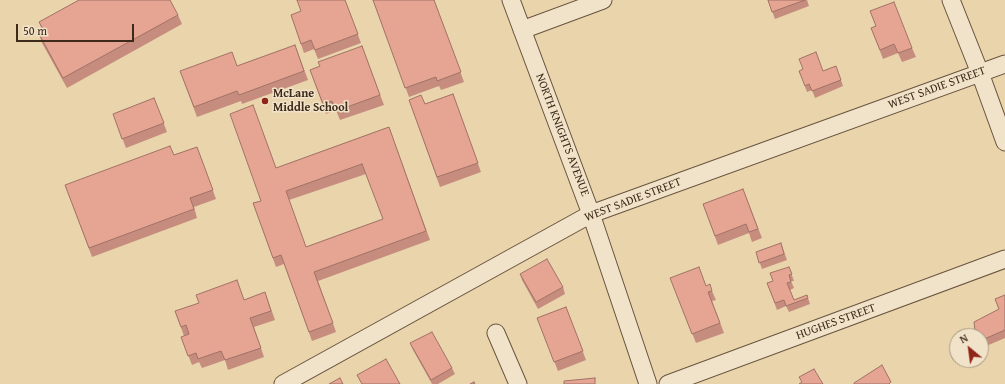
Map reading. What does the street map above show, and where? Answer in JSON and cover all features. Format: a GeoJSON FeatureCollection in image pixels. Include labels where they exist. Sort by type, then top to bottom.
{"type":"FeatureCollection","features":[{"type":"Feature","properties":{"kind":"street","name":"NORTH KNIGHTS AVENUE"},"geometry":{"type":"LineString","coordinates":[[511,0],[592,214],[648,384]]}},
{"type":"Feature","properties":{"kind":"street"},"geometry":{"type":"LineString","coordinates":[[522,30],[603,0]]}},
{"type":"Feature","properties":{"kind":"street"},"geometry":{"type":"LineString","coordinates":[[951,0],[1005,142]]}},
{"type":"Feature","properties":{"kind":"street","name":"WEST SADIE STREET"},"geometry":{"type":"LineString","coordinates":[[283,384],[592,214],[1005,64]]}},
{"type":"Feature","properties":{"kind":"street","name":"HUGHES STREET"},"geometry":{"type":"LineString","coordinates":[[668,384],[1005,259]]}},
{"type":"Feature","properties":{"kind":"street"},"geometry":{"type":"LineString","coordinates":[[496,333],[518,384]]}},
{"type":"Feature","properties":{"kind":"building"},"geometry":{"type":"Polygon","coordinates":[[[79,0],[170,0],[178,15],[63,78],[39,34],[44,31],[39,22],[79,0]]]}},
{"type":"Feature","properties":{"kind":"building"},"geometry":{"type":"Polygon","coordinates":[[[297,0],[345,0],[358,34],[315,50],[311,40],[301,44],[291,15],[301,11],[297,0]]]}},
{"type":"Feature","properties":{"kind":"building"},"geometry":{"type":"Polygon","coordinates":[[[373,0],[434,0],[461,72],[437,81],[436,77],[405,88],[373,0]]]}},
{"type":"Feature","properties":{"kind":"building"},"geometry":{"type":"Polygon","coordinates":[[[768,0],[805,0],[772,12],[768,0]]]}},
{"type":"Feature","properties":{"kind":"building"},"geometry":{"type":"Polygon","coordinates":[[[894,2],[912,48],[898,53],[894,44],[880,50],[871,28],[876,26],[870,11],[894,2]]]}},
{"type":"Feature","properties":{"kind":"building"},"geometry":{"type":"Polygon","coordinates":[[[295,45],[304,71],[239,95],[237,91],[194,107],[180,71],[232,52],[237,66],[295,45]]]}},
{"type":"Feature","properties":{"kind":"building"},"geometry":{"type":"Polygon","coordinates":[[[362,46],[380,95],[336,111],[332,101],[323,104],[310,70],[320,66],[318,62],[362,46]]]}},
{"type":"Feature","properties":{"kind":"building"},"geometry":{"type":"Polygon","coordinates":[[[816,52],[823,71],[836,66],[841,80],[812,91],[809,84],[805,86],[799,71],[803,69],[799,59],[816,52]]]}},
{"type":"Feature","properties":{"kind":"building"},"geometry":{"type":"Polygon","coordinates":[[[453,94],[478,163],[437,177],[409,100],[421,95],[425,104],[453,94]]]}},
{"type":"Feature","properties":{"kind":"building"},"geometry":{"type":"Polygon","coordinates":[[[154,98],[164,123],[122,139],[113,114],[154,98]]]}},
{"type":"Feature","properties":{"kind":"building"},"geometry":{"type":"Polygon","coordinates":[[[253,105],[276,168],[389,127],[426,231],[314,272],[333,323],[309,332],[281,255],[273,258],[253,203],[261,201],[230,114],[253,105]],[[362,164],[286,191],[306,247],[383,219],[362,164]]]}},
{"type":"Feature","properties":{"kind":"building"},"geometry":{"type":"Polygon","coordinates":[[[170,146],[174,155],[197,147],[213,190],[190,198],[194,209],[89,248],[65,185],[170,146]]]}},
{"type":"Feature","properties":{"kind":"building"},"geometry":{"type":"Polygon","coordinates":[[[743,189],[758,229],[749,232],[746,224],[715,236],[703,204],[743,189]]]}},
{"type":"Feature","properties":{"kind":"building"},"geometry":{"type":"Polygon","coordinates":[[[781,243],[784,254],[759,263],[756,252],[781,243]]]}},
{"type":"Feature","properties":{"kind":"building"},"geometry":{"type":"Polygon","coordinates":[[[547,259],[563,287],[536,302],[520,274],[547,259]]]}},
{"type":"Feature","properties":{"kind":"building"},"geometry":{"type":"Polygon","coordinates":[[[699,267],[706,286],[710,284],[712,291],[708,292],[720,323],[692,334],[670,278],[699,267]]]}},
{"type":"Feature","properties":{"kind":"building"},"geometry":{"type":"Polygon","coordinates":[[[789,267],[792,274],[789,275],[791,282],[787,283],[794,300],[807,295],[808,298],[786,306],[784,300],[775,303],[767,283],[773,281],[770,273],[789,267]]]}},
{"type":"Feature","properties":{"kind":"building"},"geometry":{"type":"Polygon","coordinates":[[[237,280],[244,300],[265,292],[271,311],[250,318],[261,348],[225,360],[221,351],[198,359],[196,353],[188,356],[181,337],[189,334],[186,325],[181,327],[175,311],[199,303],[196,295],[237,280]]]}},
{"type":"Feature","properties":{"kind":"building"},"geometry":{"type":"Polygon","coordinates":[[[1005,295],[1005,330],[989,337],[989,328],[975,328],[974,322],[999,309],[995,299],[1005,295]]]}},
{"type":"Feature","properties":{"kind":"building"},"geometry":{"type":"Polygon","coordinates":[[[566,307],[583,351],[554,362],[537,318],[566,307]]]}},
{"type":"Feature","properties":{"kind":"building"},"geometry":{"type":"Polygon","coordinates":[[[432,332],[452,368],[431,380],[410,343],[432,332]]]}},
{"type":"Feature","properties":{"kind":"building"},"geometry":{"type":"Polygon","coordinates":[[[386,359],[400,384],[362,384],[357,375],[386,359]]]}},
{"type":"Feature","properties":{"kind":"building"},"geometry":{"type":"Polygon","coordinates":[[[882,365],[891,382],[889,384],[854,384],[854,383],[882,365]]]}},
{"type":"Feature","properties":{"kind":"building"},"geometry":{"type":"Polygon","coordinates":[[[814,369],[823,384],[799,384],[802,382],[799,377],[814,369]]]}},
{"type":"Feature","properties":{"kind":"building"},"geometry":{"type":"Polygon","coordinates":[[[340,378],[343,384],[329,384],[340,378]]]}},
{"type":"Feature","properties":{"kind":"building"},"geometry":{"type":"Polygon","coordinates":[[[595,378],[595,384],[564,384],[564,381],[595,378]]]}},
{"type":"Feature","properties":{"kind":"place","name":"McLane Middle School"},"geometry":{"type":"Point","coordinates":[265,101]}}]}
